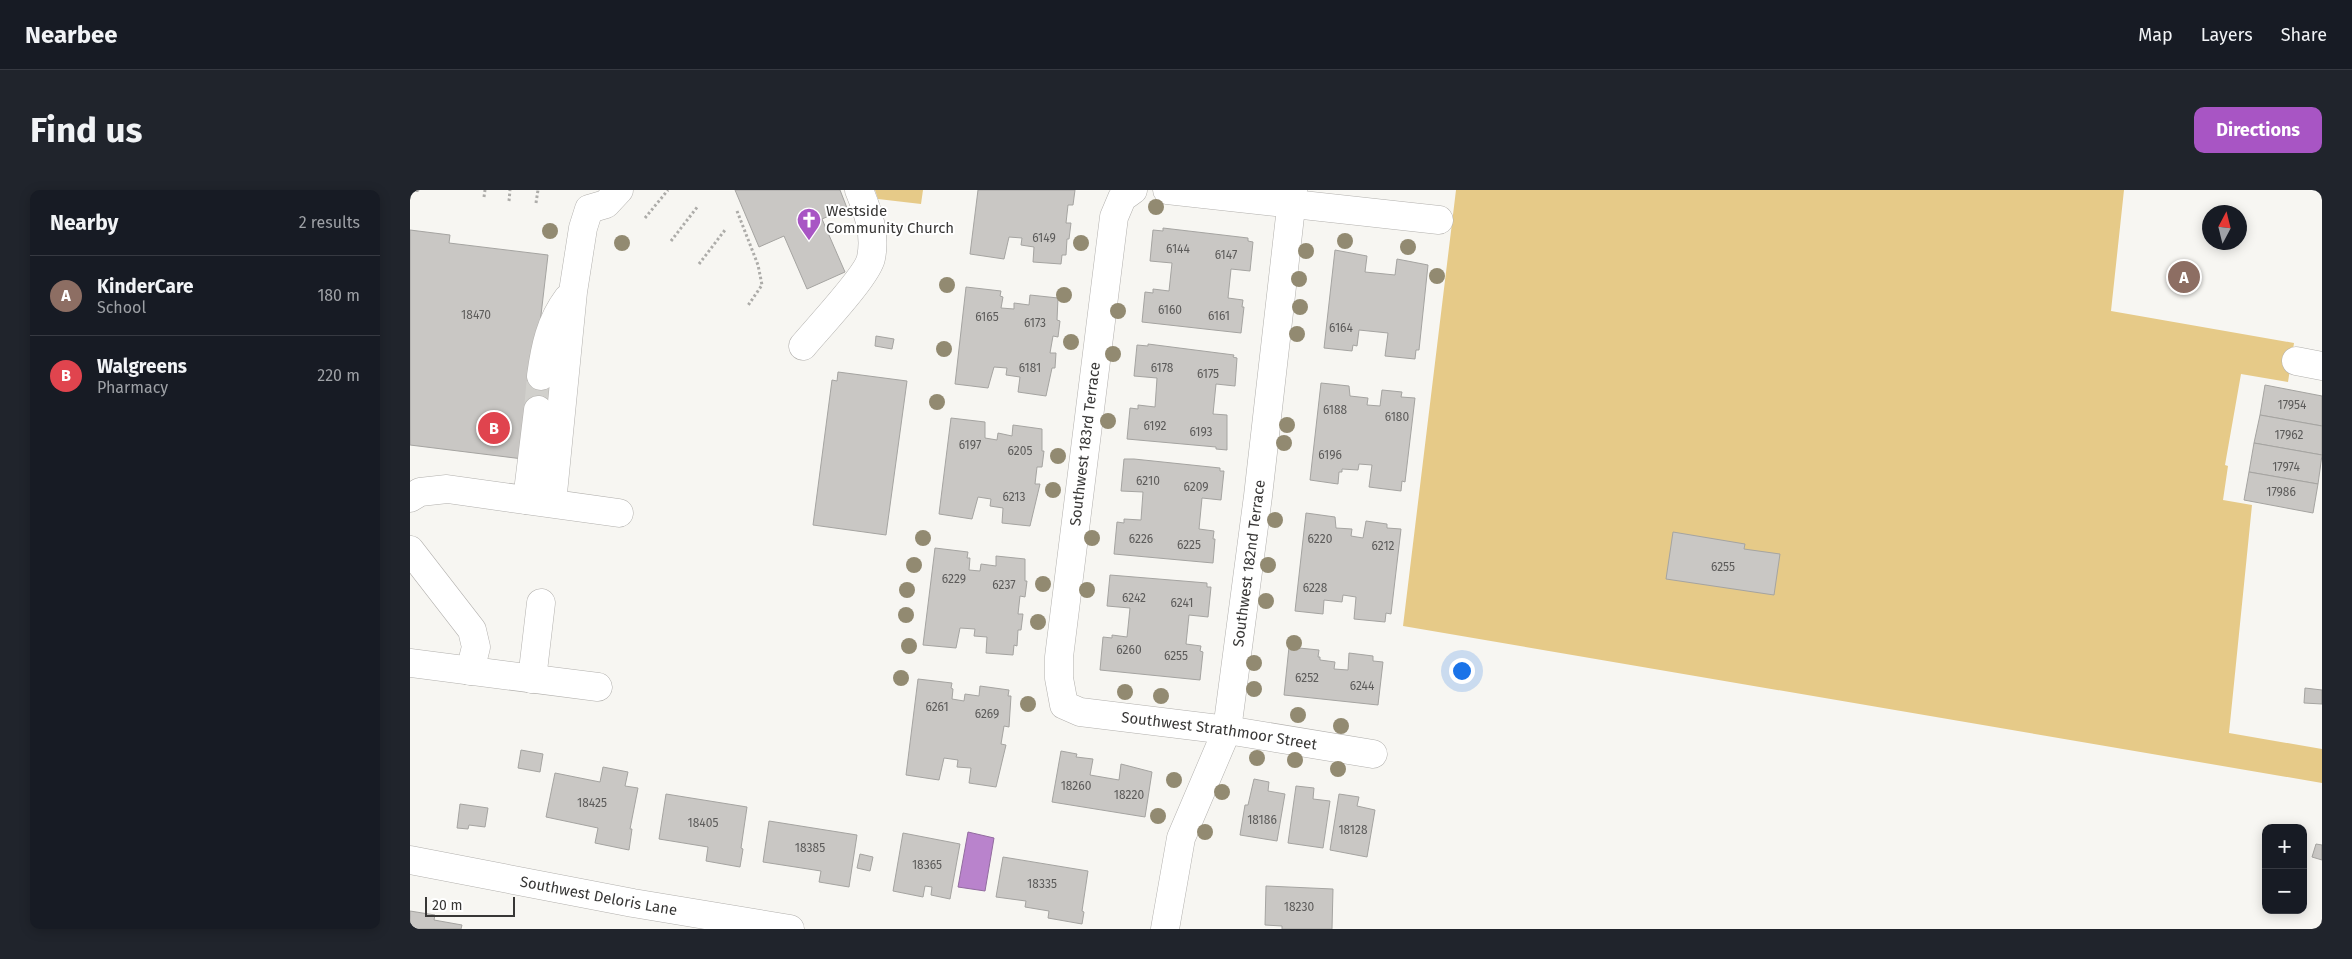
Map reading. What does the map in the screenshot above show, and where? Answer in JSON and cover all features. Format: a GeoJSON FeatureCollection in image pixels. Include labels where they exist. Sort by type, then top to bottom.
{"type":"FeatureCollection","features":[{"type":"Feature","properties":{"kind":"street"},"geometry":{"type":"LineString","coordinates":[[539,501],[583,228],[590,209],[606,204],[619,190]]}},
{"type":"Feature","properties":{"kind":"street"},"geometry":{"type":"LineString","coordinates":[[803,346],[863,274],[871,260],[872,233],[868,212],[860,190]]}},
{"type":"Feature","properties":{"kind":"street","name":"Southwest 183rd Terrace"},"geometry":{"type":"LineString","coordinates":[[1064,706],[1059,678],[1059,657],[1114,217],[1122,198],[1133,190]]}},
{"type":"Feature","properties":{"kind":"street"},"geometry":{"type":"LineString","coordinates":[[1166,190],[1293,197],[1439,220]]}},
{"type":"Feature","properties":{"kind":"street","name":"Southwest 182nd Terrace"},"geometry":{"type":"LineString","coordinates":[[1165,929],[1181,838],[1227,730],[1258,496],[1293,197]]}},
{"type":"Feature","properties":{"kind":"street"},"geometry":{"type":"LineString","coordinates":[[541,376],[547,339],[558,312],[573,292]]}},
{"type":"Feature","properties":{"kind":"street"},"geometry":{"type":"LineString","coordinates":[[538,410],[539,501]]}},
{"type":"Feature","properties":{"kind":"street"},"geometry":{"type":"LineString","coordinates":[[410,498],[420,492],[447,489],[619,513]]}},
{"type":"Feature","properties":{"kind":"street"},"geometry":{"type":"LineString","coordinates":[[410,550],[472,630],[476,647],[470,671]]}},
{"type":"Feature","properties":{"kind":"street"},"geometry":{"type":"LineString","coordinates":[[532,679],[541,603]]}},
{"type":"Feature","properties":{"kind":"street"},"geometry":{"type":"LineString","coordinates":[[410,663],[598,687]]}},
{"type":"Feature","properties":{"kind":"street","name":"Southwest Strathmoor Street"},"geometry":{"type":"LineString","coordinates":[[1064,706],[1080,712],[1227,730],[1373,754]]}},
{"type":"Feature","properties":{"kind":"street","name":"Southwest Deloris Lane"},"geometry":{"type":"LineString","coordinates":[[410,860],[633,903],[790,929]]}},
{"type":"Feature","properties":{"kind":"path"},"geometry":{"type":"LineString","coordinates":[[484,197],[485,190]]}},
{"type":"Feature","properties":{"kind":"path"},"geometry":{"type":"LineString","coordinates":[[509,201],[510,190]]}},
{"type":"Feature","properties":{"kind":"path"},"geometry":{"type":"LineString","coordinates":[[536,203],[538,190]]}},
{"type":"Feature","properties":{"kind":"path"},"geometry":{"type":"LineString","coordinates":[[645,218],[668,190]]}},
{"type":"Feature","properties":{"kind":"path"},"geometry":{"type":"LineString","coordinates":[[671,241],[698,206]]}},
{"type":"Feature","properties":{"kind":"path"},"geometry":{"type":"LineString","coordinates":[[738,211],[758,265],[762,285],[747,307]]}},
{"type":"Feature","properties":{"kind":"path"},"geometry":{"type":"LineString","coordinates":[[699,264],[725,230]]}},
{"type":"Feature","properties":{"kind":"shaded area"},"geometry":{"type":"Polygon","coordinates":[[[875,190],[923,190],[921,204],[878,199],[875,190]]]}},
{"type":"Feature","properties":{"kind":"shaded area"},"geometry":{"type":"Polygon","coordinates":[[[1456,190],[2124,190],[2111,311],[2294,343],[2288,382],[2241,374],[2225,465],[2228,466],[2223,500],[2252,505],[2229,733],[2322,749],[2322,783],[1403,626],[1456,190]]]}},
{"type":"Feature","properties":{"kind":"shaded area"},"geometry":{"type":"Polygon","coordinates":[[[968,832],[994,838],[985,891],[958,887],[968,832]]]}},
{"type":"Feature","properties":{"kind":"building","name":"Westside Community Church"},"geometry":{"type":"Polygon","coordinates":[[[735,190],[840,190],[847,208],[822,219],[845,272],[807,289],[784,236],[759,247],[735,190]]]}},
{"type":"Feature","properties":{"kind":"building"},"geometry":{"type":"Polygon","coordinates":[[[978,190],[1075,190],[1073,205],[1068,205],[1066,223],[1071,223],[1066,255],[1062,255],[1061,264],[1033,262],[1034,247],[1021,245],[1022,238],[1009,237],[1004,259],[970,254],[978,190]]]}},
{"type":"Feature","properties":{"kind":"building"},"geometry":{"type":"Polygon","coordinates":[[[1163,228],[1248,238],[1248,241],[1253,242],[1250,271],[1231,269],[1228,298],[1243,300],[1241,333],[1142,322],[1145,292],[1153,293],[1153,289],[1169,291],[1172,263],[1150,261],[1153,230],[1163,231],[1163,228]]]}},
{"type":"Feature","properties":{"kind":"building"},"geometry":{"type":"Polygon","coordinates":[[[410,230],[450,235],[449,243],[548,255],[534,375],[543,376],[539,410],[523,459],[410,445],[410,230]]]}},
{"type":"Feature","properties":{"kind":"building"},"geometry":{"type":"Polygon","coordinates":[[[1335,250],[1367,256],[1365,272],[1395,275],[1397,259],[1428,265],[1419,350],[1416,350],[1415,359],[1385,356],[1388,333],[1359,330],[1357,346],[1353,345],[1352,351],[1324,348],[1335,250]]]}},
{"type":"Feature","properties":{"kind":"building"},"geometry":{"type":"Polygon","coordinates":[[[966,287],[1001,291],[1000,296],[1003,297],[1001,308],[1014,309],[1014,303],[1029,305],[1030,295],[1058,298],[1057,320],[1060,321],[1058,337],[1053,336],[1050,353],[1056,353],[1055,368],[1052,368],[1046,396],[1018,392],[1020,377],[1006,375],[1007,368],[994,367],[988,388],[955,384],[966,287]]]}},
{"type":"Feature","properties":{"kind":"building"},"geometry":{"type":"Polygon","coordinates":[[[876,336],[894,339],[892,349],[875,346],[876,336]]]}},
{"type":"Feature","properties":{"kind":"building"},"geometry":{"type":"Polygon","coordinates":[[[1148,344],[1234,355],[1233,357],[1237,358],[1235,386],[1216,384],[1213,414],[1227,415],[1227,450],[1216,449],[1216,447],[1127,439],[1130,408],[1138,409],[1138,405],[1155,407],[1157,378],[1134,376],[1137,345],[1148,346],[1148,344]]]}},
{"type":"Feature","properties":{"kind":"building"},"geometry":{"type":"Polygon","coordinates":[[[838,372],[907,381],[886,535],[813,525],[832,380],[837,381],[838,372]]]}},
{"type":"Feature","properties":{"kind":"building"},"geometry":{"type":"Polygon","coordinates":[[[1321,383],[1349,386],[1350,396],[1368,398],[1367,405],[1380,406],[1382,390],[1402,392],[1401,397],[1415,398],[1405,482],[1402,481],[1401,491],[1369,487],[1372,465],[1359,464],[1358,470],[1342,469],[1342,472],[1339,472],[1338,484],[1310,480],[1321,383]]]}},
{"type":"Feature","properties":{"kind":"building"},"geometry":{"type":"Polygon","coordinates":[[[2265,385],[2322,396],[2322,426],[2260,415],[2265,385]]]}},
{"type":"Feature","properties":{"kind":"building"},"geometry":{"type":"Polygon","coordinates":[[[2260,415],[2322,426],[2322,455],[2254,443],[2260,415]]]}},
{"type":"Feature","properties":{"kind":"building"},"geometry":{"type":"Polygon","coordinates":[[[951,418],[985,422],[985,438],[997,440],[998,433],[1012,436],[1013,425],[1042,429],[1042,451],[1044,451],[1042,467],[1037,467],[1035,484],[1040,484],[1030,526],[1002,523],[1003,508],[990,506],[991,499],[978,497],[972,519],[939,514],[951,418]]]}},
{"type":"Feature","properties":{"kind":"building"},"geometry":{"type":"Polygon","coordinates":[[[2254,443],[2322,455],[2318,484],[2249,472],[2254,443]]]}},
{"type":"Feature","properties":{"kind":"building"},"geometry":{"type":"Polygon","coordinates":[[[1124,459],[1220,468],[1220,471],[1224,471],[1221,500],[1202,498],[1199,529],[1214,531],[1213,563],[1114,554],[1117,522],[1124,523],[1124,519],[1141,520],[1143,492],[1121,491],[1124,459]]]}},
{"type":"Feature","properties":{"kind":"building"},"geometry":{"type":"Polygon","coordinates":[[[2249,472],[2318,484],[2313,513],[2244,500],[2249,472]]]}},
{"type":"Feature","properties":{"kind":"building"},"geometry":{"type":"Polygon","coordinates":[[[1306,513],[1335,517],[1336,528],[1352,529],[1351,536],[1363,538],[1366,521],[1387,524],[1387,528],[1401,529],[1391,614],[1386,613],[1385,622],[1354,619],[1356,597],[1343,595],[1342,602],[1324,600],[1323,614],[1295,611],[1306,513]]]}},
{"type":"Feature","properties":{"kind":"building"},"geometry":{"type":"Polygon","coordinates":[[[1673,532],[1745,544],[1744,549],[1780,554],[1774,595],[1666,579],[1673,532]]]}},
{"type":"Feature","properties":{"kind":"building"},"geometry":{"type":"Polygon","coordinates":[[[935,548],[968,552],[967,558],[970,558],[969,570],[980,571],[981,564],[996,566],[996,556],[1025,559],[1025,581],[1027,581],[1025,597],[1020,596],[1018,614],[1023,614],[1021,630],[1018,630],[1017,646],[1014,645],[1013,655],[986,653],[987,637],[974,636],[975,629],[960,628],[956,648],[923,645],[935,548]]]}},
{"type":"Feature","properties":{"kind":"building"},"geometry":{"type":"Polygon","coordinates":[[[1110,575],[1207,583],[1207,587],[1211,587],[1208,617],[1189,615],[1186,644],[1201,646],[1200,651],[1203,652],[1200,680],[1100,670],[1103,637],[1112,638],[1112,635],[1127,637],[1130,608],[1107,606],[1110,575]]]}},
{"type":"Feature","properties":{"kind":"building"},"geometry":{"type":"Polygon","coordinates":[[[1289,647],[1319,650],[1318,657],[1320,657],[1320,660],[1335,662],[1334,669],[1348,670],[1349,653],[1373,656],[1373,661],[1383,662],[1378,705],[1284,695],[1289,647]]]}},
{"type":"Feature","properties":{"kind":"building"},"geometry":{"type":"Polygon","coordinates":[[[918,679],[952,683],[952,699],[964,701],[965,694],[979,696],[980,686],[1009,690],[1008,696],[1011,696],[1009,727],[1004,726],[1001,744],[1006,745],[996,787],[969,783],[971,768],[957,767],[958,760],[944,758],[939,780],[906,775],[918,679]]]}},
{"type":"Feature","properties":{"kind":"building"},"geometry":{"type":"Polygon","coordinates":[[[2305,688],[2322,690],[2322,704],[2304,703],[2305,688]]]}},
{"type":"Feature","properties":{"kind":"building"},"geometry":{"type":"Polygon","coordinates":[[[521,750],[543,754],[540,772],[518,768],[521,750]]]}},
{"type":"Feature","properties":{"kind":"building"},"geometry":{"type":"Polygon","coordinates":[[[1061,751],[1077,754],[1076,757],[1093,759],[1090,775],[1119,780],[1121,764],[1152,772],[1145,817],[1052,802],[1061,751]]]}},
{"type":"Feature","properties":{"kind":"building"},"geometry":{"type":"Polygon","coordinates":[[[603,767],[628,772],[625,786],[638,788],[630,829],[632,829],[629,850],[595,843],[598,828],[546,817],[555,773],[600,782],[603,767]]]}},
{"type":"Feature","properties":{"kind":"building"},"geometry":{"type":"Polygon","coordinates":[[[1254,779],[1269,782],[1268,791],[1285,794],[1277,841],[1240,835],[1245,805],[1248,805],[1254,779]]]}},
{"type":"Feature","properties":{"kind":"building"},"geometry":{"type":"Polygon","coordinates":[[[1296,786],[1314,788],[1313,799],[1330,801],[1323,848],[1288,843],[1296,786]]]}},
{"type":"Feature","properties":{"kind":"building"},"geometry":{"type":"Polygon","coordinates":[[[666,794],[747,807],[740,867],[706,861],[708,847],[659,839],[666,794]]]}},
{"type":"Feature","properties":{"kind":"building"},"geometry":{"type":"Polygon","coordinates":[[[1339,794],[1359,797],[1357,806],[1375,810],[1367,857],[1330,850],[1339,794]]]}},
{"type":"Feature","properties":{"kind":"building"},"geometry":{"type":"Polygon","coordinates":[[[460,804],[488,808],[485,827],[469,825],[468,829],[457,828],[460,804]]]}},
{"type":"Feature","properties":{"kind":"building"},"geometry":{"type":"Polygon","coordinates":[[[769,821],[857,835],[849,887],[819,882],[821,871],[763,862],[769,821]]]}},
{"type":"Feature","properties":{"kind":"building"},"geometry":{"type":"Polygon","coordinates":[[[903,833],[960,844],[950,899],[931,895],[932,887],[925,886],[923,897],[893,891],[903,833]]]}},
{"type":"Feature","properties":{"kind":"building"},"geometry":{"type":"Polygon","coordinates":[[[2316,844],[2322,845],[2322,860],[2312,857],[2316,844]]]}},
{"type":"Feature","properties":{"kind":"building"},"geometry":{"type":"Polygon","coordinates":[[[860,854],[873,857],[870,871],[857,868],[860,854]]]}},
{"type":"Feature","properties":{"kind":"building"},"geometry":{"type":"Polygon","coordinates":[[[1003,857],[1088,871],[1082,924],[1048,918],[1049,911],[1025,907],[1026,901],[996,897],[1003,857]]]}},
{"type":"Feature","properties":{"kind":"building"},"geometry":{"type":"Polygon","coordinates":[[[1266,886],[1333,889],[1332,929],[1282,929],[1282,926],[1265,925],[1266,886]]]}},
{"type":"Feature","properties":{"kind":"building"},"geometry":{"type":"Polygon","coordinates":[[[410,911],[435,915],[434,920],[462,925],[461,929],[410,929],[410,911]]]}},
{"type":"Feature","properties":{"kind":"tunnel"},"geometry":{"type":"LineString","coordinates":[[538,410],[541,376]]}},
{"type":"Feature","properties":{"kind":"place","name":"Westside Community Church"},"geometry":{"type":"Point","coordinates":[809,241]}},
{"type":"Feature","properties":{"kind":"place","name":"KinderCare"},"geometry":{"type":"Point","coordinates":[2184,277]}},
{"type":"Feature","properties":{"kind":"place","name":"Walgreens"},"geometry":{"type":"Point","coordinates":[494,428]}}]}
